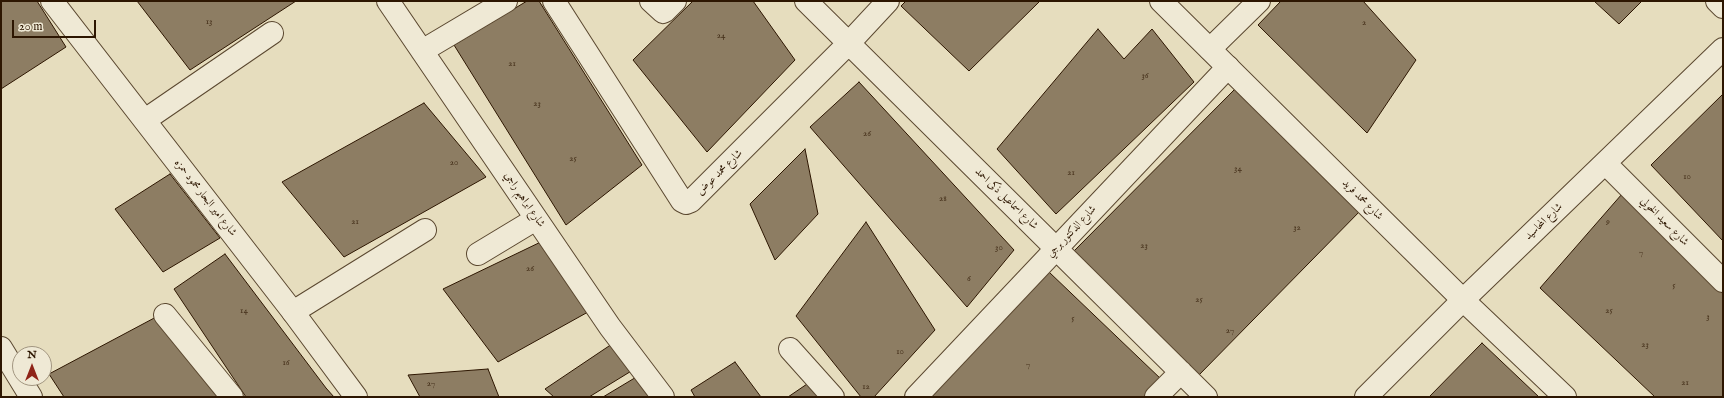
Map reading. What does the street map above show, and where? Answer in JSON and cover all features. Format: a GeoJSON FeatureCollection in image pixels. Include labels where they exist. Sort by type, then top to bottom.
{"type":"FeatureCollection","features":[{"type":"Feature","properties":{"kind":"street","name":"شارع امير البحار محمود حمزه"},"geometry":{"type":"LineString","coordinates":[[52,1],[293,312],[356,397]]}},
{"type":"Feature","properties":{"kind":"street","name":"شارع ابراهيم راجي"},"geometry":{"type":"LineString","coordinates":[[388,1],[610,327],[663,397]]}},
{"type":"Feature","properties":{"kind":"street"},"geometry":{"type":"LineString","coordinates":[[422,51],[506,1]]}},
{"type":"Feature","properties":{"kind":"street","name":"شارع محمد عوض"},"geometry":{"type":"LineString","coordinates":[[554,1],[682,201],[686,203],[691,202],[848,44],[888,1]]}},
{"type":"Feature","properties":{"kind":"street"},"geometry":{"type":"LineString","coordinates":[[651,1],[664,12],[675,1]]}},
{"type":"Feature","properties":{"kind":"street","name":"شارع اسماعيل ذكى احمد"},"geometry":{"type":"LineString","coordinates":[[806,1],[1206,397]]}},
{"type":"Feature","properties":{"kind":"street","name":"شارع محمد فريد"},"geometry":{"type":"LineString","coordinates":[[1161,1],[1463,300],[1565,397]]}},
{"type":"Feature","properties":{"kind":"street"},"geometry":{"type":"LineString","coordinates":[[1210,49],[1259,1]]}},
{"type":"Feature","properties":{"kind":"street"},"geometry":{"type":"LineString","coordinates":[[1717,1],[1723,7]]}},
{"type":"Feature","properties":{"kind":"street"},"geometry":{"type":"LineString","coordinates":[[145,120],[272,34]]}},
{"type":"Feature","properties":{"kind":"street","name":"شارع المحاسيد"},"geometry":{"type":"LineString","coordinates":[[1366,397],[1463,300],[1723,49]]}},
{"type":"Feature","properties":{"kind":"street","name":"شارع الدكتور برجي"},"geometry":{"type":"LineString","coordinates":[[916,397],[1228,67]]}},
{"type":"Feature","properties":{"kind":"street","name":"شارع سعيد الخولي"},"geometry":{"type":"LineString","coordinates":[[1605,163],[1723,281]]}},
{"type":"Feature","properties":{"kind":"street"},"geometry":{"type":"LineString","coordinates":[[478,254],[536,219]]}},
{"type":"Feature","properties":{"kind":"street"},"geometry":{"type":"LineString","coordinates":[[293,312],[425,230]]}},
{"type":"Feature","properties":{"kind":"street"},"geometry":{"type":"LineString","coordinates":[[165,315],[232,397]]}},
{"type":"Feature","properties":{"kind":"street"},"geometry":{"type":"LineString","coordinates":[[1,348],[31,397]]}},
{"type":"Feature","properties":{"kind":"street"},"geometry":{"type":"LineString","coordinates":[[790,349],[833,397]]}},
{"type":"Feature","properties":{"kind":"street"},"geometry":{"type":"LineString","coordinates":[[1156,397],[1181,372]]}},
{"type":"Feature","properties":{"kind":"building"},"geometry":{"type":"Polygon","coordinates":[[[1,1],[37,1],[66,47],[1,89],[1,1]]]}},
{"type":"Feature","properties":{"kind":"building"},"geometry":{"type":"Polygon","coordinates":[[[137,1],[296,1],[190,70],[137,1]]]}},
{"type":"Feature","properties":{"kind":"building"},"geometry":{"type":"Polygon","coordinates":[[[527,1],[539,1],[642,165],[566,225],[454,45],[527,1]]]}},
{"type":"Feature","properties":{"kind":"building"},"geometry":{"type":"Polygon","coordinates":[[[693,1],[753,1],[795,60],[707,152],[633,60],[693,1]]]}},
{"type":"Feature","properties":{"kind":"building"},"geometry":{"type":"Polygon","coordinates":[[[906,1],[1040,1],[969,71],[901,6],[906,1]]]}},
{"type":"Feature","properties":{"kind":"building"},"geometry":{"type":"Polygon","coordinates":[[[1281,1],[1363,1],[1416,60],[1367,133],[1258,25],[1281,1]]]}},
{"type":"Feature","properties":{"kind":"building"},"geometry":{"type":"Polygon","coordinates":[[[1594,1],[1642,1],[1619,24],[1594,1]]]}},
{"type":"Feature","properties":{"kind":"building"},"geometry":{"type":"Polygon","coordinates":[[[1098,29],[1124,59],[1152,29],[1194,82],[1056,214],[997,149],[1098,29]]]}},
{"type":"Feature","properties":{"kind":"building"},"geometry":{"type":"Polygon","coordinates":[[[859,82],[1014,250],[967,307],[810,127],[859,82]]]}},
{"type":"Feature","properties":{"kind":"building"},"geometry":{"type":"Polygon","coordinates":[[[1239,85],[1364,207],[1197,377],[1073,252],[1239,85]]]}},
{"type":"Feature","properties":{"kind":"building"},"geometry":{"type":"Polygon","coordinates":[[[1723,94],[1723,241],[1651,165],[1723,94]]]}},
{"type":"Feature","properties":{"kind":"building"},"geometry":{"type":"Polygon","coordinates":[[[424,103],[486,177],[344,257],[282,182],[424,103]]]}},
{"type":"Feature","properties":{"kind":"building"},"geometry":{"type":"Polygon","coordinates":[[[805,149],[818,214],[775,260],[750,204],[805,149]]]}},
{"type":"Feature","properties":{"kind":"building"},"geometry":{"type":"Polygon","coordinates":[[[170,174],[220,238],[163,272],[115,209],[170,174]]]}},
{"type":"Feature","properties":{"kind":"building"},"geometry":{"type":"Polygon","coordinates":[[[1622,194],[1723,294],[1723,397],[1655,397],[1540,288],[1622,194]]]}},
{"type":"Feature","properties":{"kind":"building"},"geometry":{"type":"Polygon","coordinates":[[[866,222],[935,330],[874,397],[861,397],[796,316],[866,222]]]}},
{"type":"Feature","properties":{"kind":"building"},"geometry":{"type":"Polygon","coordinates":[[[547,239],[597,307],[498,362],[443,289],[547,239]]]}},
{"type":"Feature","properties":{"kind":"building"},"geometry":{"type":"Polygon","coordinates":[[[225,254],[334,397],[246,397],[174,289],[225,254]]]}},
{"type":"Feature","properties":{"kind":"building"},"geometry":{"type":"Polygon","coordinates":[[[1049,272],[1162,380],[1146,397],[925,397],[1049,272]]]}},
{"type":"Feature","properties":{"kind":"building"},"geometry":{"type":"Polygon","coordinates":[[[158,316],[221,397],[64,397],[52,379],[52,372],[158,316]]]}},
{"type":"Feature","properties":{"kind":"building"},"geometry":{"type":"Polygon","coordinates":[[[1482,343],[1539,397],[1429,397],[1482,343]]]}},
{"type":"Feature","properties":{"kind":"building"},"geometry":{"type":"Polygon","coordinates":[[[612,344],[633,370],[589,397],[554,397],[545,389],[612,344]]]}},
{"type":"Feature","properties":{"kind":"building"},"geometry":{"type":"Polygon","coordinates":[[[735,362],[761,397],[695,397],[691,390],[735,362]]]}},
{"type":"Feature","properties":{"kind":"building"},"geometry":{"type":"Polygon","coordinates":[[[488,369],[499,397],[420,397],[408,375],[488,369]]]}},
{"type":"Feature","properties":{"kind":"building"},"geometry":{"type":"Polygon","coordinates":[[[638,376],[653,397],[603,397],[638,376]]]}},
{"type":"Feature","properties":{"kind":"building"},"geometry":{"type":"Polygon","coordinates":[[[810,382],[823,397],[788,397],[810,382]]]}}]}
